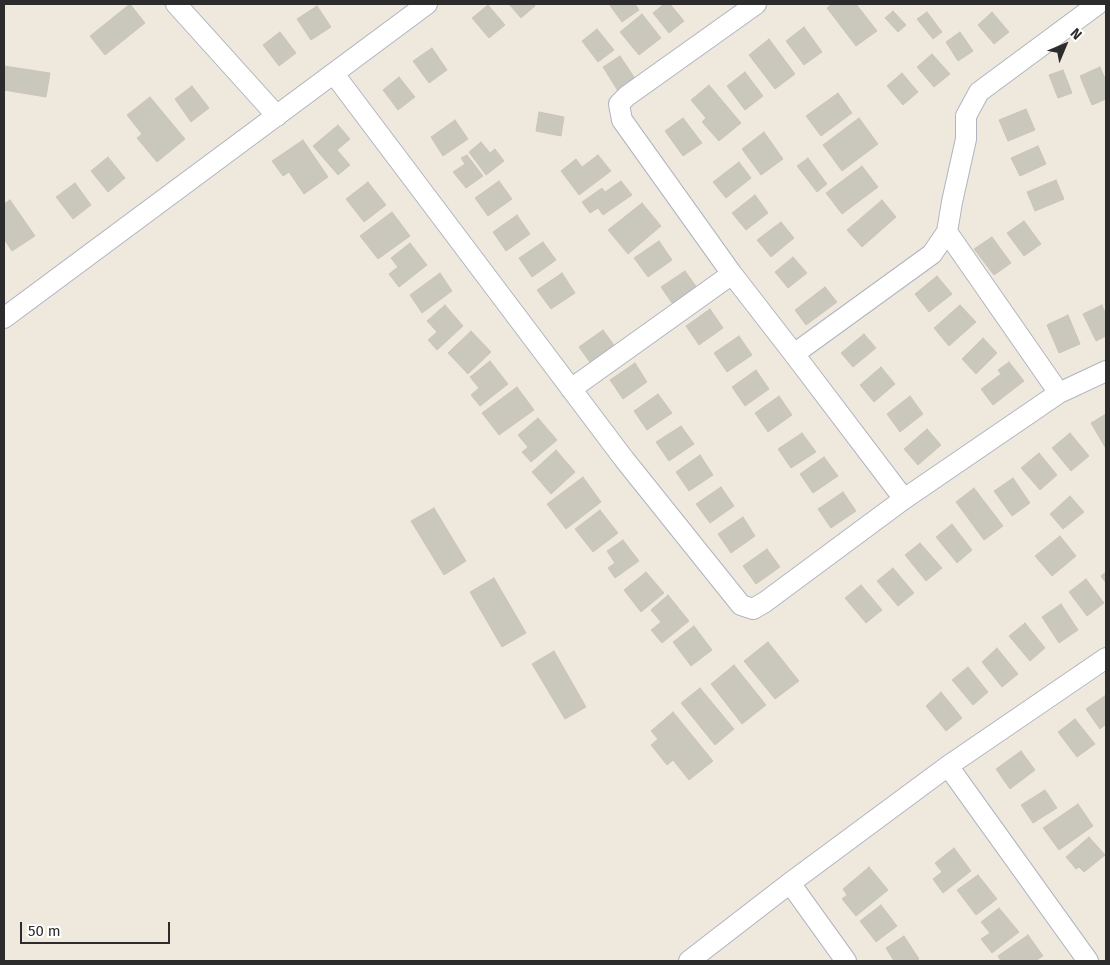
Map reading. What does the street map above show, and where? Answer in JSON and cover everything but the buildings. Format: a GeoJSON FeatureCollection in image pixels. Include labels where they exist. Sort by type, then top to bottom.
{"type":"FeatureCollection","features":[{"type":"Feature","properties":{"kind":"street"},"geometry":{"type":"LineString","coordinates":[[176,4],[277,116]]}},
{"type":"Feature","properties":{"kind":"street"},"geometry":{"type":"LineString","coordinates":[[4,318],[427,4]]}},
{"type":"Feature","properties":{"kind":"street"},"geometry":{"type":"LineString","coordinates":[[756,4],[626,96],[618,104],[622,120],[732,274],[904,499]]}},
{"type":"Feature","properties":{"kind":"street"},"geometry":{"type":"LineString","coordinates":[[794,354],[932,254],[947,232],[966,139],[966,116],[979,92],[1098,4]]}},
{"type":"Feature","properties":{"kind":"street"},"geometry":{"type":"LineString","coordinates":[[334,74],[624,459],[741,605],[753,609],[765,602],[904,499],[1059,394],[1106,371]]}},
{"type":"Feature","properties":{"kind":"street"},"geometry":{"type":"LineString","coordinates":[[947,232],[1059,394]]}},
{"type":"Feature","properties":{"kind":"street"},"geometry":{"type":"LineString","coordinates":[[571,389],[732,274]]}},
{"type":"Feature","properties":{"kind":"street"},"geometry":{"type":"LineString","coordinates":[[689,961],[790,883],[948,766],[1106,658]]}},
{"type":"Feature","properties":{"kind":"street"},"geometry":{"type":"LineString","coordinates":[[948,766],[1088,961]]}},
{"type":"Feature","properties":{"kind":"street"},"geometry":{"type":"LineString","coordinates":[[790,883],[846,961]]}}]}
